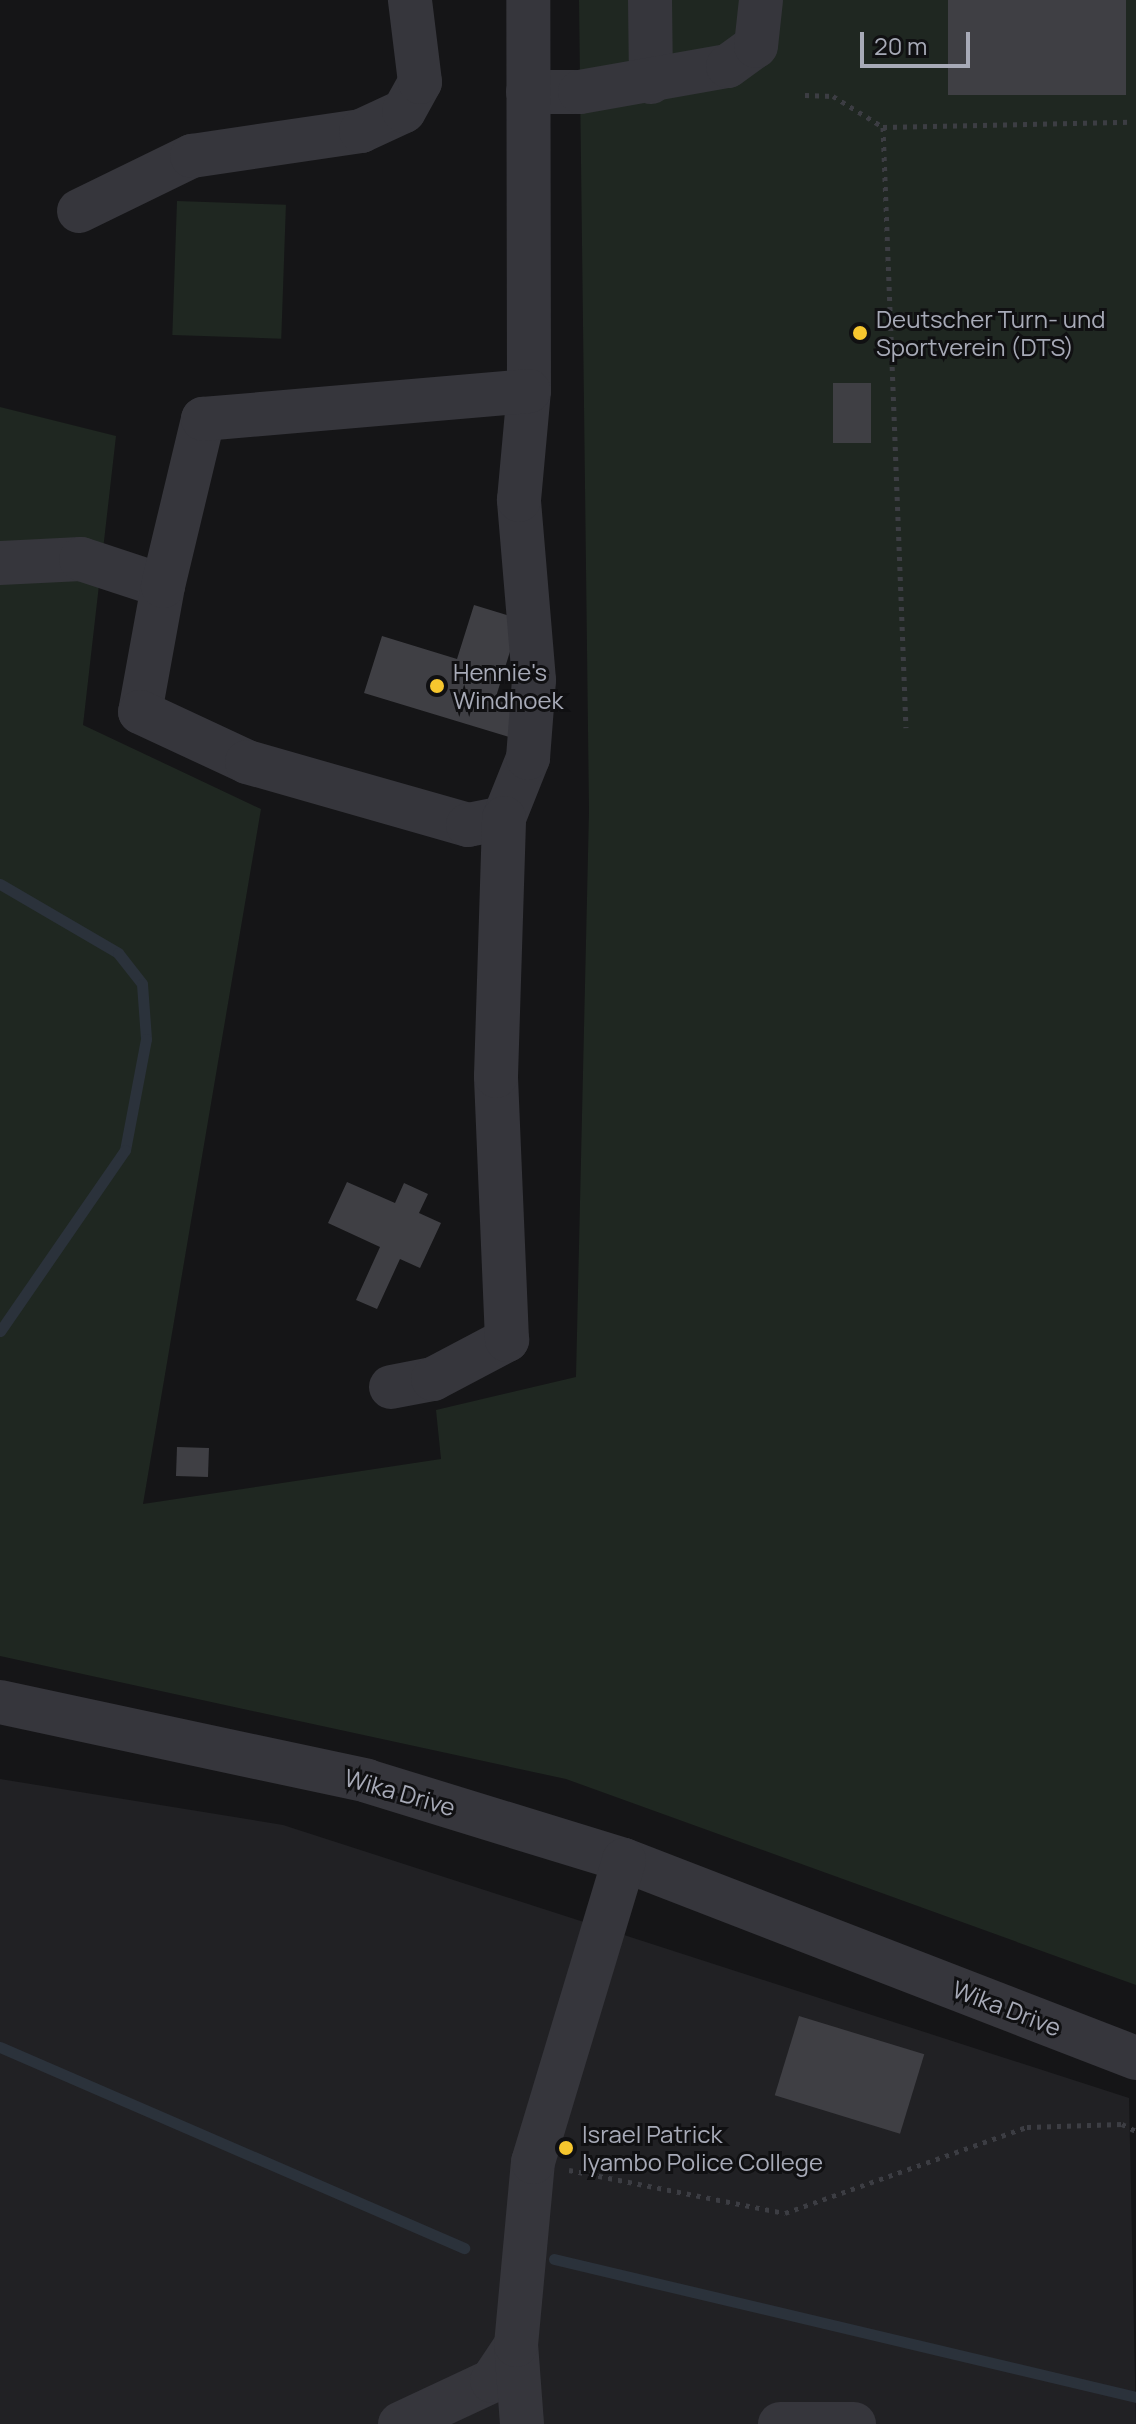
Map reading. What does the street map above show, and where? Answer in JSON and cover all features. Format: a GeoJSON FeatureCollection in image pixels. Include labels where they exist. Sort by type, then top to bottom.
{"type":"FeatureCollection","features":[{"type":"Feature","properties":{"kind":"street"},"geometry":{"type":"LineString","coordinates":[[79,211],[192,156],[361,131],[404,111],[420,82],[410,0]]}},
{"type":"Feature","properties":{"kind":"street"},"geometry":{"type":"LineString","coordinates":[[391,1387],[433,1379],[507,1340],[496,1076],[504,818],[528,758],[534,680],[519,500],[529,391],[528,0]]}},
{"type":"Feature","properties":{"kind":"street"},"geometry":{"type":"LineString","coordinates":[[650,0],[651,82]]}},
{"type":"Feature","properties":{"kind":"street"},"geometry":{"type":"LineString","coordinates":[[528,92],[651,82],[744,58],[762,29],[761,0]]}},
{"type":"Feature","properties":{"kind":"street"},"geometry":{"type":"LineString","coordinates":[[504,818],[468,825],[247,762],[140,712],[163,586],[203,419],[529,391]]}},
{"type":"Feature","properties":{"kind":"street"},"geometry":{"type":"LineString","coordinates":[[0,563],[81,559],[163,586]]}},
{"type":"Feature","properties":{"kind":"street","name":"Wika Drive"},"geometry":{"type":"LineString","coordinates":[[0,1702],[367,1781],[624,1860],[1136,2058]]}},
{"type":"Feature","properties":{"kind":"street"},"geometry":{"type":"LineString","coordinates":[[522,2424],[516,2345],[533,2162],[624,1860]]}},
{"type":"Feature","properties":{"kind":"street","name":"Wika Drive"},"geometry":{"type":"LineString","coordinates":[[788,1921],[894,1946],[1136,2030]]}},
{"type":"Feature","properties":{"kind":"street"},"geometry":{"type":"LineString","coordinates":[[400,2424],[492,2381],[516,2345]]}},
{"type":"Feature","properties":{"kind":"street"},"geometry":{"type":"LineString","coordinates":[[780,2424],[854,2424]]}},
{"type":"Feature","properties":{"kind":"path"},"geometry":{"type":"LineString","coordinates":[[805,95],[833,96],[883,127],[1131,122]]}},
{"type":"Feature","properties":{"kind":"path"},"geometry":{"type":"LineString","coordinates":[[883,127],[906,728]]}},
{"type":"Feature","properties":{"kind":"path"},"geometry":{"type":"LineString","coordinates":[[533,2162],[785,2213],[1027,2127],[1122,2124],[1136,2131]]}},
{"type":"Feature","properties":{"kind":"shaded area"},"geometry":{"type":"Polygon","coordinates":[[[579,0],[1136,0],[1136,1985],[566,1779],[0,1656],[0,407],[116,436],[83,725],[261,809],[143,1504],[441,1459],[436,1410],[576,1377],[589,811],[579,0]]]}},
{"type":"Feature","properties":{"kind":"shaded area"},"geometry":{"type":"Polygon","coordinates":[[[177,201],[286,205],[281,339],[172,335],[177,201]]]}},
{"type":"Feature","properties":{"kind":"shaded area","name":"Israel Patrick Iyambo Police College"},"geometry":{"type":"Polygon","coordinates":[[[0,1779],[283,1825],[1129,2098],[1136,2424],[0,2424],[0,1779]]]}},
{"type":"Feature","properties":{"kind":"building"},"geometry":{"type":"Polygon","coordinates":[[[948,0],[1126,0],[1126,95],[948,95],[948,0]]]}},
{"type":"Feature","properties":{"kind":"building"},"geometry":{"type":"Polygon","coordinates":[[[833,383],[871,383],[871,443],[833,443],[833,383]]]}},
{"type":"Feature","properties":{"kind":"building"},"geometry":{"type":"Polygon","coordinates":[[[474,605],[520,619],[495,700],[514,705],[516,739],[364,693],[382,636],[457,659],[474,605]]]}},
{"type":"Feature","properties":{"kind":"building"},"geometry":{"type":"Polygon","coordinates":[[[347,1182],[395,1203],[404,1183],[428,1194],[419,1213],[441,1223],[420,1268],[400,1259],[377,1309],[356,1300],[380,1247],[328,1223],[347,1182]]]}},
{"type":"Feature","properties":{"kind":"building"},"geometry":{"type":"Polygon","coordinates":[[[177,1447],[209,1448],[208,1477],[176,1476],[177,1447]]]}},
{"type":"Feature","properties":{"kind":"building"},"geometry":{"type":"Polygon","coordinates":[[[799,2016],[924,2054],[900,2134],[775,2095],[799,2016]]]}},
{"type":"Feature","properties":{"kind":"waterway"},"geometry":{"type":"LineString","coordinates":[[0,884],[118,953],[142,984],[146,1039],[125,1150],[0,1331]]}},
{"type":"Feature","properties":{"kind":"waterway"},"geometry":{"type":"LineString","coordinates":[[0,2047],[464,2248]]}},
{"type":"Feature","properties":{"kind":"waterway"},"geometry":{"type":"LineString","coordinates":[[554,2259],[1136,2397]]}},
{"type":"Feature","properties":{"kind":"place","name":"Deutscher Turn- und Sportverein (DTS)"},"geometry":{"type":"Point","coordinates":[860,333]}},
{"type":"Feature","properties":{"kind":"place","name":"Hennie's Windhoek"},"geometry":{"type":"Point","coordinates":[437,686]}},
{"type":"Feature","properties":{"kind":"place","name":"Israel Patrick Iyambo Police College"},"geometry":{"type":"Point","coordinates":[566,2148]}}]}
